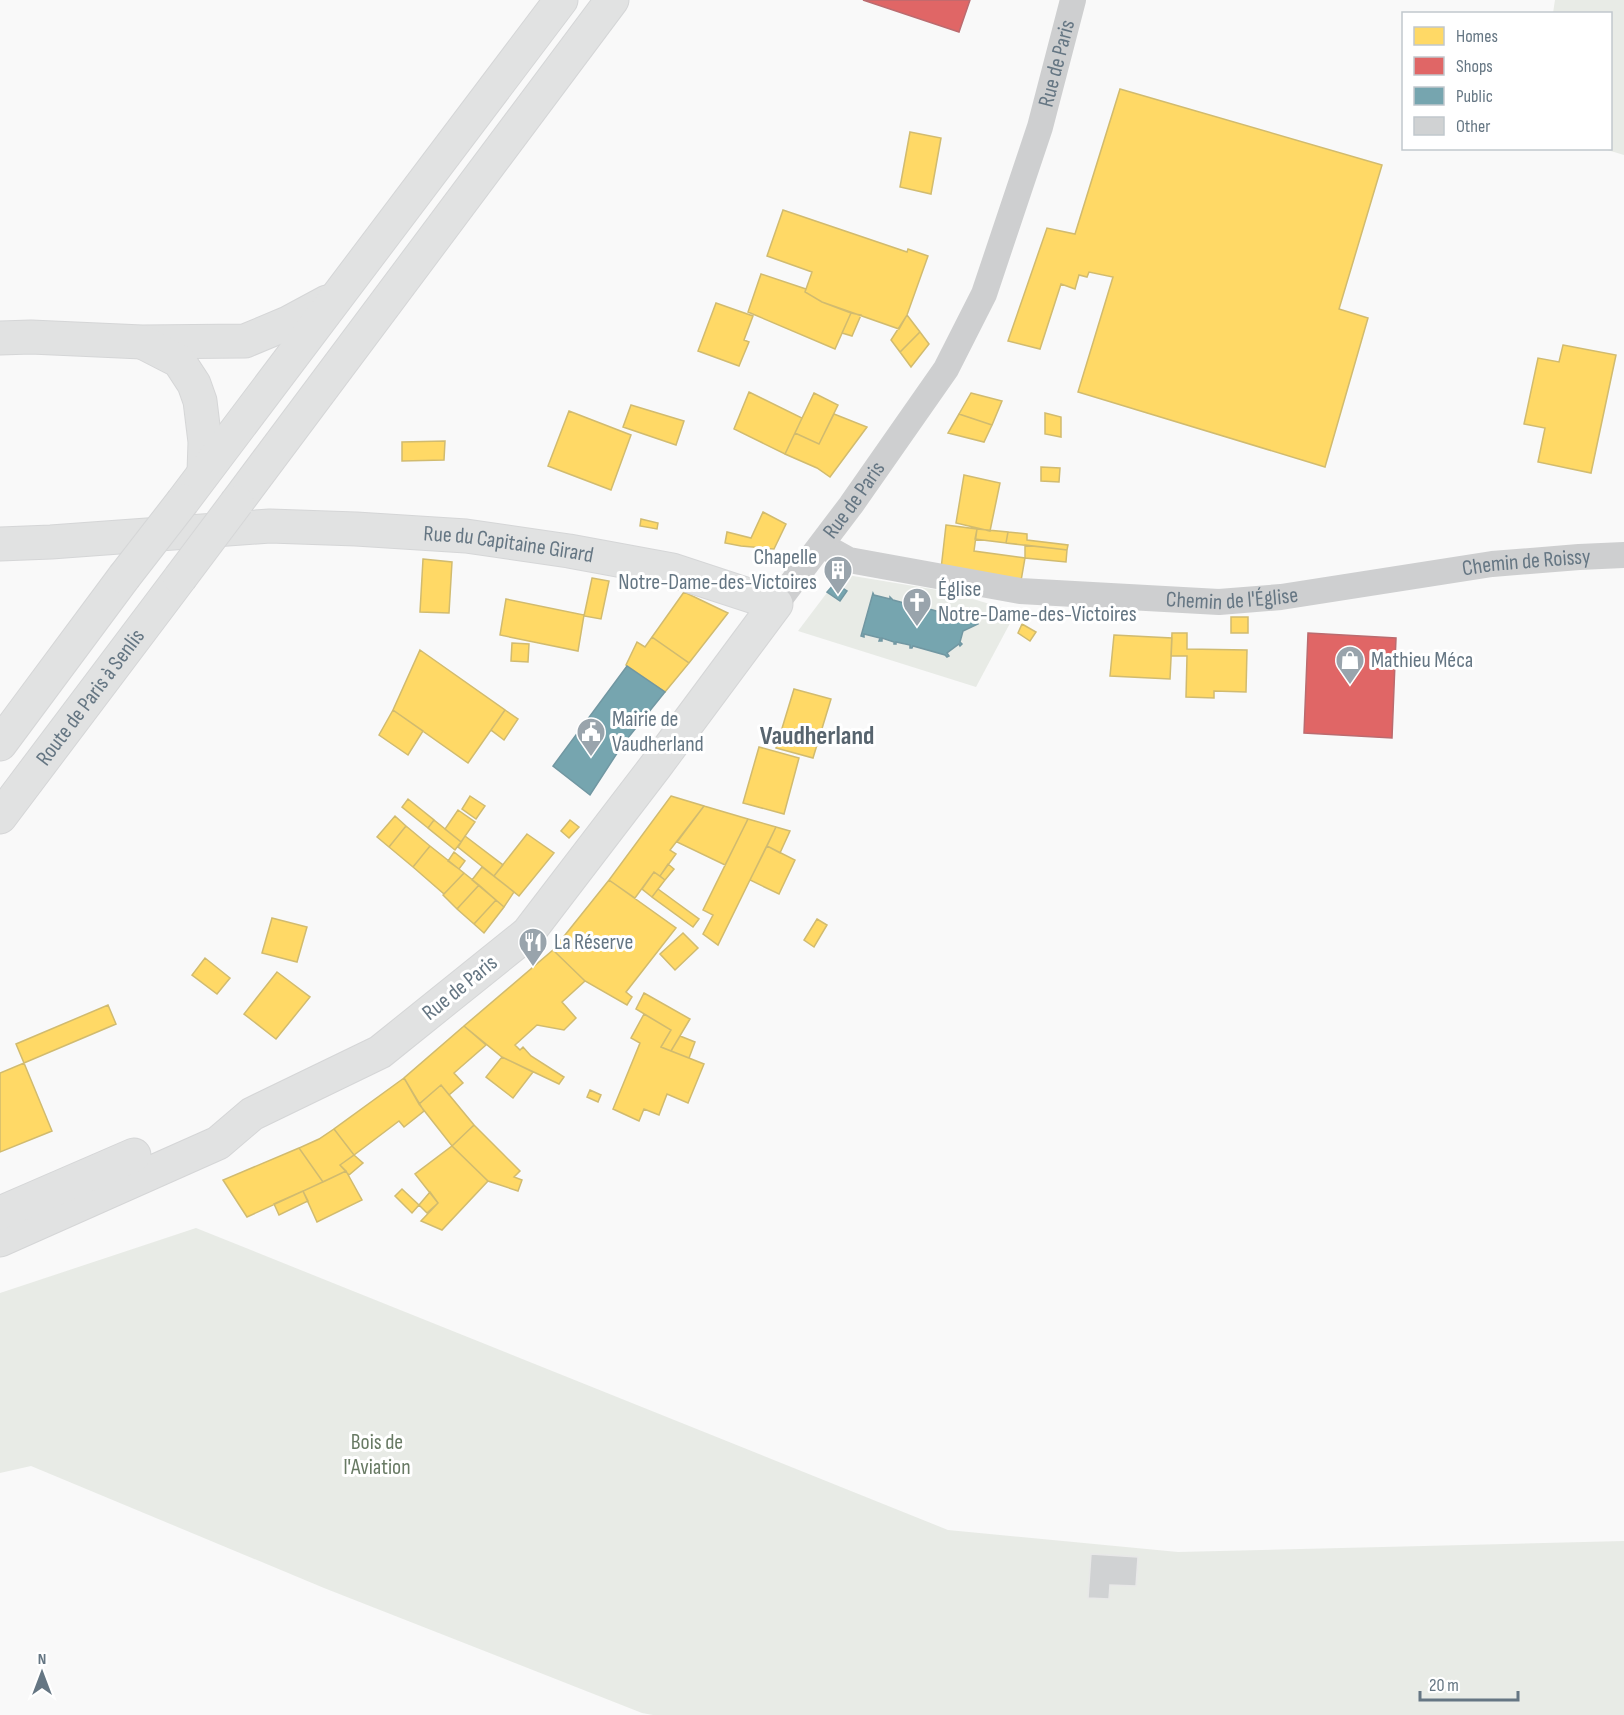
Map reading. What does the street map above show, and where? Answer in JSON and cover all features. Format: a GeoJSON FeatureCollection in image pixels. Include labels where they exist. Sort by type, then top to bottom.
{"type":"FeatureCollection","features":[{"type":"Feature","properties":{"kind":"main road","name":"Route de Paris à Senlis"},"geometry":{"type":"LineString","coordinates":[[0,744],[561,0]]}},
{"type":"Feature","properties":{"kind":"main road","name":"Route de Paris à Senlis"},"geometry":{"type":"LineString","coordinates":[[0,817],[612,0]]}},
{"type":"Feature","properties":{"kind":"main road"},"geometry":{"type":"LineString","coordinates":[[0,338],[31,337],[142,342],[245,341],[288,323],[339,295]]}},
{"type":"Feature","properties":{"kind":"main road"},"geometry":{"type":"LineString","coordinates":[[142,342],[179,361],[194,384],[200,401],[206,442],[204,472]]}},
{"type":"Feature","properties":{"kind":"main road","name":"Rue du Capitaine Girard"},"geometry":{"type":"LineString","coordinates":[[0,544],[270,526],[466,536],[569,551],[672,570],[777,604]]}},
{"type":"Feature","properties":{"kind":"main road","name":"Rue de Paris"},"geometry":{"type":"LineString","coordinates":[[0,1213],[206,1124],[252,1114],[380,1052],[528,933],[777,604]]}},
{"type":"Feature","properties":{"kind":"main road","name":"Rue de Paris"},"geometry":{"type":"LineString","coordinates":[[0,1240],[218,1143],[252,1114]]}},
{"type":"Feature","properties":{"kind":"street","name":"Rue de Paris"},"geometry":{"type":"LineString","coordinates":[[777,604],[822,545],[946,369],[984,294],[1040,126],[1073,0]]}},
{"type":"Feature","properties":{"kind":"street","name":"Chemin de l'Église"},"geometry":{"type":"LineString","coordinates":[[822,545],[849,560],[1020,591],[1219,602],[1281,597],[1430,574]]}},
{"type":"Feature","properties":{"kind":"street","name":"Chemin de Roissy"},"geometry":{"type":"LineString","coordinates":[[1430,574],[1492,564],[1624,555]]}},
{"type":"Feature","properties":{"kind":"green space"},"geometry":{"type":"Polygon","coordinates":[[[1555,0],[1624,0],[1624,155],[1607,150],[1612,150],[1612,12],[1553,12],[1555,0]]]}},
{"type":"Feature","properties":{"kind":"green space"},"geometry":{"type":"Polygon","coordinates":[[[841,574],[950,592],[1016,612],[976,687],[798,631],[841,574]]]}},
{"type":"Feature","properties":{"kind":"green space","name":"Bois de l'Aviation"},"geometry":{"type":"Polygon","coordinates":[[[196,1228],[948,1530],[1178,1552],[1624,1541],[1624,1715],[653,1715],[642,1713],[324,1588],[31,1466],[0,1473],[0,1293],[196,1228]]]}},
{"type":"Feature","properties":{"kind":"building: Homes"},"geometry":{"type":"Polygon","coordinates":[[[1120,89],[1382,165],[1339,309],[1368,318],[1325,467],[1078,392],[1113,277],[1089,272],[1087,277],[1079,275],[1075,289],[1061,284],[1040,349],[1008,341],[1047,228],[1075,234],[1120,89]]]}},
{"type":"Feature","properties":{"kind":"building: Homes"},"geometry":{"type":"Polygon","coordinates":[[[910,132],[941,138],[931,194],[900,187],[910,132]]]}},
{"type":"Feature","properties":{"kind":"building: Homes"},"geometry":{"type":"Polygon","coordinates":[[[783,210],[907,252],[908,249],[928,256],[907,315],[899,329],[822,302],[805,292],[812,272],[767,256],[783,210]]]}},
{"type":"Feature","properties":{"kind":"building: Homes"},"geometry":{"type":"Polygon","coordinates":[[[761,274],[806,289],[805,292],[822,302],[851,313],[835,349],[748,312],[761,274]]]}},
{"type":"Feature","properties":{"kind":"building: Homes"},"geometry":{"type":"Polygon","coordinates":[[[716,303],[753,316],[744,340],[749,342],[739,366],[698,351],[716,303]]]}},
{"type":"Feature","properties":{"kind":"building: Homes"},"geometry":{"type":"Polygon","coordinates":[[[851,313],[861,315],[852,336],[842,333],[851,313]]]}},
{"type":"Feature","properties":{"kind":"building: Homes"},"geometry":{"type":"Polygon","coordinates":[[[907,315],[920,332],[900,352],[891,340],[907,315]]]}},
{"type":"Feature","properties":{"kind":"building: Homes"},"geometry":{"type":"Polygon","coordinates":[[[920,332],[929,344],[911,367],[900,352],[920,332]]]}},
{"type":"Feature","properties":{"kind":"building: Homes"},"geometry":{"type":"Polygon","coordinates":[[[1563,345],[1616,355],[1591,473],[1538,462],[1545,428],[1524,424],[1538,358],[1559,362],[1563,345]]]}},
{"type":"Feature","properties":{"kind":"building: Homes"},"geometry":{"type":"Polygon","coordinates":[[[749,392],[802,418],[785,454],[734,429],[749,392]]]}},
{"type":"Feature","properties":{"kind":"building: Homes"},"geometry":{"type":"Polygon","coordinates":[[[814,393],[838,405],[819,444],[795,433],[814,393]]]}},
{"type":"Feature","properties":{"kind":"building: Homes"},"geometry":{"type":"Polygon","coordinates":[[[971,393],[1002,401],[992,425],[959,414],[971,393]]]}},
{"type":"Feature","properties":{"kind":"building: Homes"},"geometry":{"type":"Polygon","coordinates":[[[631,405],[684,421],[676,445],[623,427],[631,405]]]}},
{"type":"Feature","properties":{"kind":"building: Homes"},"geometry":{"type":"Polygon","coordinates":[[[569,411],[631,435],[611,490],[548,466],[569,411]]]}},
{"type":"Feature","properties":{"kind":"building: Homes"},"geometry":{"type":"Polygon","coordinates":[[[1045,413],[1061,417],[1061,437],[1045,434],[1045,413]]]}},
{"type":"Feature","properties":{"kind":"building: Homes"},"geometry":{"type":"Polygon","coordinates":[[[834,414],[867,427],[830,477],[817,468],[785,454],[795,433],[819,444],[834,414]]]}},
{"type":"Feature","properties":{"kind":"building: Homes"},"geometry":{"type":"Polygon","coordinates":[[[959,414],[992,425],[984,442],[948,433],[959,414]]]}},
{"type":"Feature","properties":{"kind":"building: Homes"},"geometry":{"type":"Polygon","coordinates":[[[445,441],[444,460],[402,461],[402,442],[445,441]]]}},
{"type":"Feature","properties":{"kind":"building: Homes"},"geometry":{"type":"Polygon","coordinates":[[[1041,467],[1060,468],[1059,482],[1041,481],[1041,467]]]}},
{"type":"Feature","properties":{"kind":"building: Homes"},"geometry":{"type":"Polygon","coordinates":[[[964,475],[1000,483],[990,531],[956,523],[964,475]]]}},
{"type":"Feature","properties":{"kind":"building: Homes"},"geometry":{"type":"Polygon","coordinates":[[[763,512],[786,524],[774,549],[725,543],[727,532],[751,538],[763,512]]]}},
{"type":"Feature","properties":{"kind":"building: Homes"},"geometry":{"type":"Polygon","coordinates":[[[641,519],[658,523],[657,529],[640,526],[641,519]]]}},
{"type":"Feature","properties":{"kind":"building: Homes"},"geometry":{"type":"Polygon","coordinates":[[[946,525],[977,529],[974,551],[1025,558],[1021,581],[941,569],[946,525]]]}},
{"type":"Feature","properties":{"kind":"building: Homes"},"geometry":{"type":"Polygon","coordinates":[[[977,529],[1008,532],[1006,543],[975,539],[977,529]]]}},
{"type":"Feature","properties":{"kind":"building: Homes"},"geometry":{"type":"Polygon","coordinates":[[[1008,532],[1027,534],[1027,540],[1068,545],[1067,550],[1006,543],[1008,532]]]}},
{"type":"Feature","properties":{"kind":"building: Homes"},"geometry":{"type":"Polygon","coordinates":[[[1025,545],[1067,550],[1066,562],[1025,558],[1025,545]]]}},
{"type":"Feature","properties":{"kind":"building: Homes"},"geometry":{"type":"Polygon","coordinates":[[[423,559],[452,562],[449,613],[420,612],[423,559]]]}},
{"type":"Feature","properties":{"kind":"building: Homes"},"geometry":{"type":"Polygon","coordinates":[[[592,578],[609,581],[601,619],[584,616],[592,578]]]}},
{"type":"Feature","properties":{"kind":"building: Homes"},"geometry":{"type":"Polygon","coordinates":[[[684,592],[728,613],[689,663],[652,637],[684,592]]]}},
{"type":"Feature","properties":{"kind":"building: Homes"},"geometry":{"type":"Polygon","coordinates":[[[506,599],[584,615],[578,651],[500,635],[506,599]]]}},
{"type":"Feature","properties":{"kind":"building: Homes"},"geometry":{"type":"Polygon","coordinates":[[[1231,617],[1248,617],[1248,633],[1231,633],[1231,617]]]}},
{"type":"Feature","properties":{"kind":"building: Homes"},"geometry":{"type":"Polygon","coordinates":[[[1022,624],[1036,632],[1030,641],[1018,633],[1022,624]]]}},
{"type":"Feature","properties":{"kind":"building: Homes"},"geometry":{"type":"Polygon","coordinates":[[[1172,633],[1187,633],[1187,649],[1247,650],[1246,692],[1214,691],[1214,698],[1186,697],[1187,656],[1171,656],[1172,633]]]}},
{"type":"Feature","properties":{"kind":"building: Homes"},"geometry":{"type":"Polygon","coordinates":[[[1114,635],[1172,638],[1170,679],[1110,676],[1114,635]]]}},
{"type":"Feature","properties":{"kind":"building: Homes"},"geometry":{"type":"Polygon","coordinates":[[[652,637],[689,663],[665,692],[626,665],[637,642],[645,647],[652,637]]]}},
{"type":"Feature","properties":{"kind":"building: Homes"},"geometry":{"type":"Polygon","coordinates":[[[512,643],[529,644],[528,662],[511,661],[512,643]]]}},
{"type":"Feature","properties":{"kind":"building: Homes"},"geometry":{"type":"Polygon","coordinates":[[[420,650],[505,710],[468,763],[393,710],[420,650]]]}},
{"type":"Feature","properties":{"kind":"building: Homes"},"geometry":{"type":"Polygon","coordinates":[[[794,689],[831,699],[813,758],[776,748],[794,689]]]}},
{"type":"Feature","properties":{"kind":"building: Homes"},"geometry":{"type":"Polygon","coordinates":[[[393,710],[423,731],[408,755],[379,735],[393,710]]]}},
{"type":"Feature","properties":{"kind":"building: Homes"},"geometry":{"type":"Polygon","coordinates":[[[505,710],[518,719],[504,740],[491,730],[505,710]]]}},
{"type":"Feature","properties":{"kind":"building: Homes"},"geometry":{"type":"Polygon","coordinates":[[[759,747],[799,758],[784,814],[743,803],[759,747]]]}},
{"type":"Feature","properties":{"kind":"building: Homes"},"geometry":{"type":"Polygon","coordinates":[[[470,796],[485,806],[476,819],[462,809],[470,796]]]}},
{"type":"Feature","properties":{"kind":"building: Homes"},"geometry":{"type":"Polygon","coordinates":[[[671,796],[704,806],[670,850],[676,854],[660,876],[654,872],[635,898],[609,880],[671,796]]]}},
{"type":"Feature","properties":{"kind":"building: Homes"},"geometry":{"type":"Polygon","coordinates":[[[408,799],[434,820],[428,828],[402,807],[408,799]]]}},
{"type":"Feature","properties":{"kind":"building: Homes"},"geometry":{"type":"Polygon","coordinates":[[[704,806],[748,819],[725,865],[677,842],[704,806]]]}},
{"type":"Feature","properties":{"kind":"building: Homes"},"geometry":{"type":"Polygon","coordinates":[[[458,810],[475,822],[461,842],[445,829],[458,810]]]}},
{"type":"Feature","properties":{"kind":"building: Homes"},"geometry":{"type":"Polygon","coordinates":[[[395,816],[406,826],[389,847],[377,837],[395,816]]]}},
{"type":"Feature","properties":{"kind":"building: Homes"},"geometry":{"type":"Polygon","coordinates":[[[748,819],[776,827],[718,945],[703,934],[713,915],[703,910],[748,819]]]}},
{"type":"Feature","properties":{"kind":"building: Homes"},"geometry":{"type":"Polygon","coordinates":[[[434,820],[461,842],[455,850],[428,828],[434,820]]]}},
{"type":"Feature","properties":{"kind":"building: Homes"},"geometry":{"type":"Polygon","coordinates":[[[570,820],[579,827],[569,838],[561,831],[570,820]]]}},
{"type":"Feature","properties":{"kind":"building: Homes"},"geometry":{"type":"Polygon","coordinates":[[[406,826],[430,846],[413,867],[389,847],[406,826]]]}},
{"type":"Feature","properties":{"kind":"building: Homes"},"geometry":{"type":"Polygon","coordinates":[[[776,827],[790,831],[780,853],[767,846],[776,827]]]}},
{"type":"Feature","properties":{"kind":"building: Homes"},"geometry":{"type":"Polygon","coordinates":[[[527,834],[554,853],[519,896],[494,876],[527,834]]]}},
{"type":"Feature","properties":{"kind":"building: Homes"},"geometry":{"type":"Polygon","coordinates":[[[465,836],[503,865],[494,876],[458,847],[465,836]]]}},
{"type":"Feature","properties":{"kind":"building: Homes"},"geometry":{"type":"Polygon","coordinates":[[[430,846],[464,873],[444,894],[413,867],[430,846]]]}},
{"type":"Feature","properties":{"kind":"building: Homes"},"geometry":{"type":"Polygon","coordinates":[[[767,846],[795,860],[779,894],[750,880],[767,846]]]}},
{"type":"Feature","properties":{"kind":"building: Homes"},"geometry":{"type":"Polygon","coordinates":[[[454,852],[465,861],[459,869],[448,861],[454,852]]]}},
{"type":"Feature","properties":{"kind":"building: Homes"},"geometry":{"type":"Polygon","coordinates":[[[668,864],[674,869],[665,880],[660,876],[668,864]]]}},
{"type":"Feature","properties":{"kind":"building: Homes"},"geometry":{"type":"Polygon","coordinates":[[[482,867],[514,892],[504,907],[472,880],[482,867]]]}},
{"type":"Feature","properties":{"kind":"building: Homes"},"geometry":{"type":"Polygon","coordinates":[[[654,872],[665,880],[652,897],[642,889],[654,872]]]}},
{"type":"Feature","properties":{"kind":"building: Homes"},"geometry":{"type":"Polygon","coordinates":[[[464,873],[479,885],[457,909],[443,895],[464,873]]]}},
{"type":"Feature","properties":{"kind":"building: Homes"},"geometry":{"type":"Polygon","coordinates":[[[609,880],[676,928],[626,992],[632,997],[627,1005],[585,981],[553,950],[609,880]]]}},
{"type":"Feature","properties":{"kind":"building: Homes"},"geometry":{"type":"Polygon","coordinates":[[[479,885],[496,900],[474,924],[457,909],[479,885]]]}},
{"type":"Feature","properties":{"kind":"building: Homes"},"geometry":{"type":"Polygon","coordinates":[[[658,889],[699,919],[693,927],[652,897],[658,889]]]}},
{"type":"Feature","properties":{"kind":"building: Homes"},"geometry":{"type":"Polygon","coordinates":[[[496,900],[504,907],[484,933],[474,924],[496,900]]]}},
{"type":"Feature","properties":{"kind":"building: Homes"},"geometry":{"type":"Polygon","coordinates":[[[272,918],[307,927],[297,962],[262,953],[272,918]]]}},
{"type":"Feature","properties":{"kind":"building: Homes"},"geometry":{"type":"Polygon","coordinates":[[[817,919],[827,925],[814,947],[804,940],[817,919]]]}},
{"type":"Feature","properties":{"kind":"building: Homes"},"geometry":{"type":"Polygon","coordinates":[[[683,933],[698,948],[675,970],[660,954],[683,933]]]}},
{"type":"Feature","properties":{"kind":"building: Homes"},"geometry":{"type":"Polygon","coordinates":[[[553,950],[585,981],[562,1002],[576,1018],[564,1030],[537,1025],[515,1045],[520,1050],[523,1047],[531,1056],[564,1077],[559,1084],[502,1057],[464,1026],[553,950]]]}},
{"type":"Feature","properties":{"kind":"building: Homes"},"geometry":{"type":"Polygon","coordinates":[[[205,958],[230,978],[217,994],[192,975],[205,958]]]}},
{"type":"Feature","properties":{"kind":"building: Homes"},"geometry":{"type":"Polygon","coordinates":[[[277,972],[310,997],[276,1039],[244,1014],[277,972]]]}},
{"type":"Feature","properties":{"kind":"building: Homes"},"geometry":{"type":"Polygon","coordinates":[[[644,993],[690,1019],[671,1051],[661,1047],[671,1030],[636,1009],[644,993]]]}},
{"type":"Feature","properties":{"kind":"building: Homes"},"geometry":{"type":"Polygon","coordinates":[[[108,1005],[116,1024],[24,1063],[16,1044],[108,1005]]]}},
{"type":"Feature","properties":{"kind":"building: Homes"},"geometry":{"type":"Polygon","coordinates":[[[644,1014],[671,1030],[661,1047],[704,1064],[688,1103],[667,1094],[659,1115],[644,1109],[639,1121],[613,1109],[640,1043],[631,1038],[644,1014]]]}},
{"type":"Feature","properties":{"kind":"building: Homes"},"geometry":{"type":"Polygon","coordinates":[[[464,1026],[486,1045],[454,1073],[463,1083],[449,1095],[441,1085],[419,1104],[404,1078],[464,1026]]]}},
{"type":"Feature","properties":{"kind":"building: Homes"},"geometry":{"type":"Polygon","coordinates":[[[680,1036],[695,1042],[689,1058],[671,1051],[680,1036]]]}},
{"type":"Feature","properties":{"kind":"building: Homes"},"geometry":{"type":"Polygon","coordinates":[[[502,1057],[533,1072],[513,1098],[486,1077],[502,1057]]]}},
{"type":"Feature","properties":{"kind":"building: Homes"},"geometry":{"type":"Polygon","coordinates":[[[24,1063],[52,1131],[0,1152],[0,1073],[24,1063]]]}},
{"type":"Feature","properties":{"kind":"building: Homes"},"geometry":{"type":"Polygon","coordinates":[[[404,1078],[424,1111],[404,1127],[399,1121],[354,1155],[334,1129],[404,1078]]]}},
{"type":"Feature","properties":{"kind":"building: Homes"},"geometry":{"type":"Polygon","coordinates":[[[441,1085],[474,1125],[452,1146],[419,1104],[441,1085]]]}},
{"type":"Feature","properties":{"kind":"building: Homes"},"geometry":{"type":"Polygon","coordinates":[[[590,1090],[601,1095],[598,1102],[587,1097],[590,1090]]]}},
{"type":"Feature","properties":{"kind":"building: Homes"},"geometry":{"type":"Polygon","coordinates":[[[474,1125],[520,1171],[514,1177],[522,1180],[518,1191],[488,1181],[452,1146],[474,1125]]]}},
{"type":"Feature","properties":{"kind":"building: Homes"},"geometry":{"type":"Polygon","coordinates":[[[334,1129],[354,1155],[340,1165],[346,1171],[323,1182],[299,1148],[334,1129]]]}},
{"type":"Feature","properties":{"kind":"building: Homes"},"geometry":{"type":"Polygon","coordinates":[[[452,1146],[488,1181],[442,1230],[421,1221],[438,1203],[415,1174],[452,1146]]]}},
{"type":"Feature","properties":{"kind":"building: Homes"},"geometry":{"type":"Polygon","coordinates":[[[299,1148],[323,1182],[247,1217],[223,1180],[299,1148]]]}},
{"type":"Feature","properties":{"kind":"building: Homes"},"geometry":{"type":"Polygon","coordinates":[[[354,1155],[363,1163],[349,1175],[340,1165],[354,1155]]]}},
{"type":"Feature","properties":{"kind":"building: Homes"},"geometry":{"type":"Polygon","coordinates":[[[346,1171],[362,1200],[317,1222],[303,1191],[346,1171]]]}},
{"type":"Feature","properties":{"kind":"building: Homes"},"geometry":{"type":"Polygon","coordinates":[[[402,1189],[419,1205],[412,1213],[395,1196],[402,1189]]]}},
{"type":"Feature","properties":{"kind":"building: Homes"},"geometry":{"type":"Polygon","coordinates":[[[303,1191],[308,1201],[279,1215],[274,1204],[303,1191]]]}},
{"type":"Feature","properties":{"kind":"building: Homes"},"geometry":{"type":"Polygon","coordinates":[[[430,1192],[438,1203],[427,1213],[419,1205],[430,1192]]]}},
{"type":"Feature","properties":{"kind":"building: Shops"},"geometry":{"type":"Polygon","coordinates":[[[863,0],[970,0],[959,32],[863,0]]]}},
{"type":"Feature","properties":{"kind":"building: Shops","name":"Mathieu Méca"},"geometry":{"type":"Polygon","coordinates":[[[1308,633],[1396,638],[1392,738],[1304,733],[1308,633]]]}},
{"type":"Feature","properties":{"kind":"building: Public","name":"Chapelle Notre-Dame-des-Victoires"},"geometry":{"type":"Polygon","coordinates":[[[835,583],[847,591],[840,601],[827,592],[835,583]]]}},
{"type":"Feature","properties":{"kind":"building: Public","name":"Église Notre-Dame-des-Victoires"},"geometry":{"type":"Polygon","coordinates":[[[873,593],[954,616],[970,608],[978,624],[963,631],[960,642],[962,644],[947,653],[949,656],[947,657],[913,646],[910,648],[910,645],[896,642],[894,644],[882,638],[882,641],[879,641],[880,638],[864,634],[864,637],[861,636],[873,593]]]}},
{"type":"Feature","properties":{"kind":"building: Public"},"geometry":{"type":"Polygon","coordinates":[[[627,666],[665,692],[623,744],[590,795],[553,766],[627,666]]]}},
{"type":"Feature","properties":{"kind":"building: Other"},"geometry":{"type":"Polygon","coordinates":[[[1091,1554],[1138,1557],[1136,1586],[1110,1585],[1109,1599],[1088,1598],[1091,1554]]]}},
{"type":"Feature","properties":{"kind":"place","name":"Chapelle Notre-Dame-des-Victoires"},"geometry":{"type":"Point","coordinates":[838,596]}},
{"type":"Feature","properties":{"kind":"place","name":"Église Notre-Dame-des-Victoires"},"geometry":{"type":"Point","coordinates":[917,628]}},
{"type":"Feature","properties":{"kind":"place","name":"Mathieu Méca"},"geometry":{"type":"Point","coordinates":[1350,686]}},
{"type":"Feature","properties":{"kind":"place","name":"Mairie de Vaudherland"},"geometry":{"type":"Point","coordinates":[591,758]}},
{"type":"Feature","properties":{"kind":"place","name":"La Réserve"},"geometry":{"type":"Point","coordinates":[533,968]}},
{"type":"Feature","properties":{"kind":"district","name":"Vaudherland"},"geometry":{"type":"Point","coordinates":[817,736]}}]}
